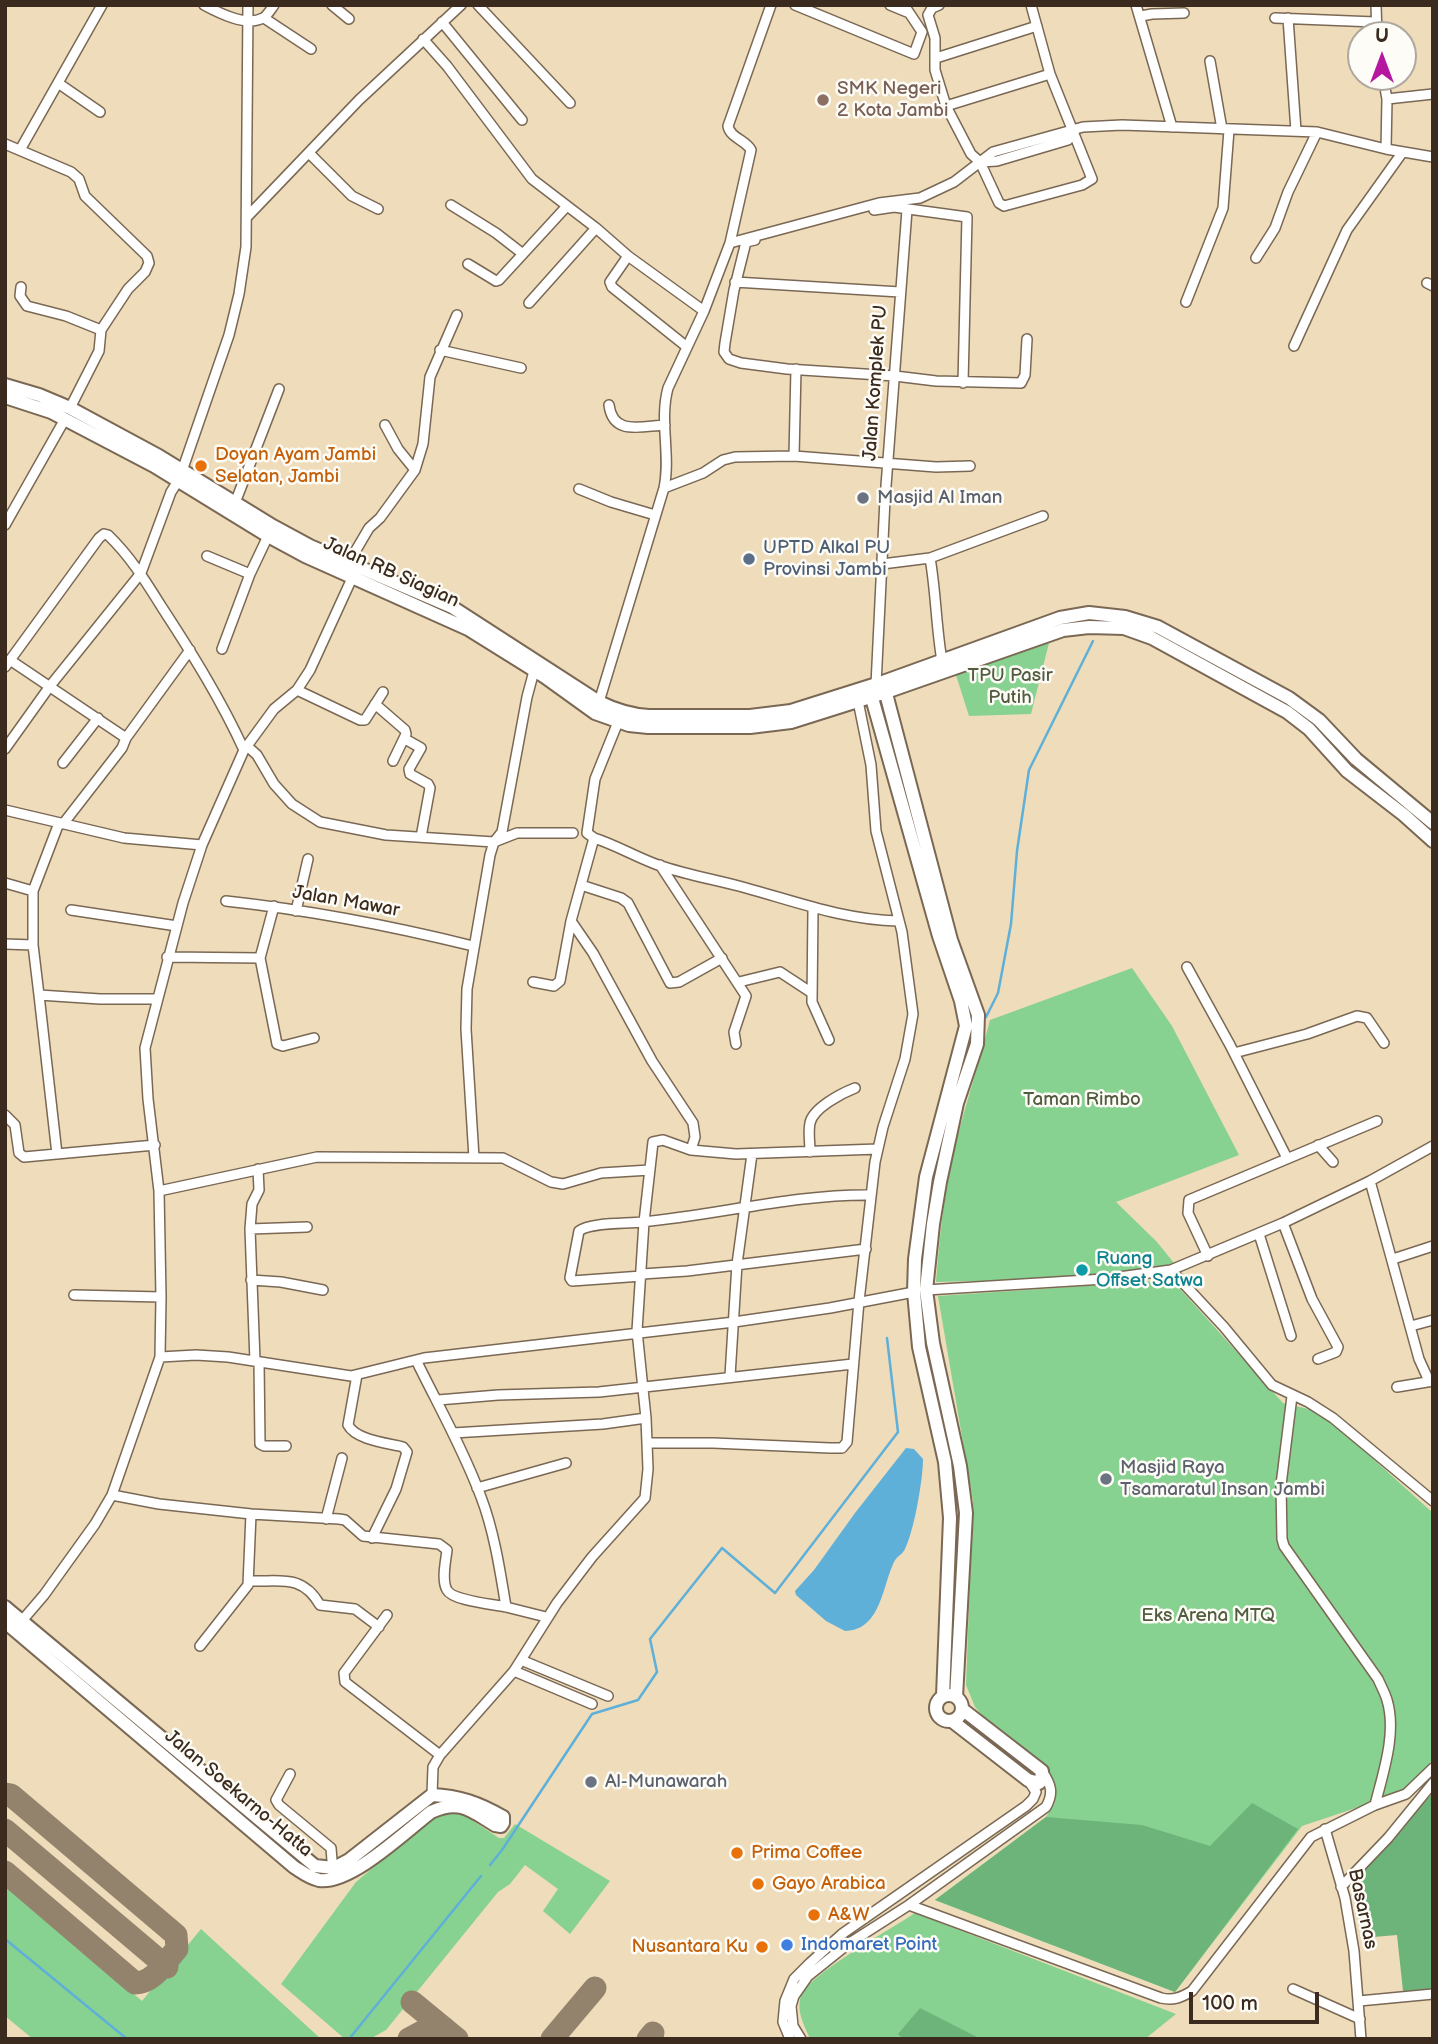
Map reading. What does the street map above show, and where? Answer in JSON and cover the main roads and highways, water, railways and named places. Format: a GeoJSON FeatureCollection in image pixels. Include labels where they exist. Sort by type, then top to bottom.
{"type":"FeatureCollection","features":[{"type":"Feature","properties":{"kind":"highway","name":"Jalan RB Siagian"},"geometry":{"type":"LineString","coordinates":[[5,385],[39,395],[67,414],[180,476],[236,503],[310,546],[463,613],[598,702],[634,715],[773,720]]}},
{"type":"Feature","properties":{"kind":"highway","name":"Jalan RB Siagian"},"geometry":{"type":"LineString","coordinates":[[5,397],[67,414]]}},
{"type":"Feature","properties":{"kind":"highway","name":"Jalan RB Siagian"},"geometry":{"type":"LineString","coordinates":[[180,476],[268,536],[305,556],[468,629],[595,713],[618,722],[648,727],[773,720]]}},
{"type":"Feature","properties":{"kind":"highway"},"geometry":{"type":"LineString","coordinates":[[773,720],[858,701],[877,689],[942,661],[1060,618],[1089,614],[1125,617],[1158,627],[1184,648],[1287,712],[1309,729],[1347,771],[1433,841]]}},
{"type":"Feature","properties":{"kind":"highway"},"geometry":{"type":"LineString","coordinates":[[773,720],[1063,630],[1089,627],[1124,628],[1184,648],[1289,698],[1319,720],[1356,760],[1433,822]]}},
{"type":"Feature","properties":{"kind":"highway"},"geometry":{"type":"LineString","coordinates":[[877,689],[939,936],[965,1014],[964,1039],[926,1177],[916,1246],[920,1291],[960,1466],[966,1513],[954,1701],[959,1717],[951,1721]]}},
{"type":"Feature","properties":{"kind":"highway"},"geometry":{"type":"LineString","coordinates":[[877,689],[951,940],[978,1015],[977,1044],[957,1102],[920,1291]]}},
{"type":"Feature","properties":{"kind":"highway"},"geometry":{"type":"LineString","coordinates":[[926,1177],[940,1182]]}},
{"type":"Feature","properties":{"kind":"highway","name":"Jalan Soekarno-Hatta"},"geometry":{"type":"LineString","coordinates":[[5,1607],[13,1624],[298,1854],[333,1874],[403,1826],[449,1805],[470,1810],[499,1826],[503,1823],[503,1817],[478,1803],[454,1796],[432,1795],[403,1826]]}},
{"type":"Feature","properties":{"kind":"highway"},"geometry":{"type":"LineString","coordinates":[[954,1701],[1042,1771],[1041,1781],[1039,1783],[1028,1780],[951,1721],[943,1720],[936,1711],[937,1703],[954,1701]]}},
{"type":"Feature","properties":{"kind":"water"},"geometry":{"type":"Polygon","coordinates":[[[906,1448],[914,1449],[923,1459],[912,1530],[904,1551],[894,1562],[873,1615],[857,1629],[845,1631],[826,1621],[796,1595],[795,1591],[814,1570],[906,1448]]]}},
{"type":"Feature","properties":{"kind":"waterway"},"geometry":{"type":"LineString","coordinates":[[986,1017],[998,993],[1011,924],[1017,851],[1029,770],[1093,641]]}},
{"type":"Feature","properties":{"kind":"waterway"},"geometry":{"type":"LineString","coordinates":[[490,1865],[592,1714],[638,1700],[657,1672],[650,1639],[722,1548],[775,1593],[898,1432],[887,1338]]}},
{"type":"Feature","properties":{"kind":"waterway"},"geometry":{"type":"LineString","coordinates":[[349,2039],[481,1876]]}},
{"type":"Feature","properties":{"kind":"waterway"},"geometry":{"type":"LineString","coordinates":[[5,1939],[127,2039]]}},
{"type":"Feature","properties":{"kind":"place","name":"SMK Negeri 2 Kota Jambi"},"geometry":{"type":"Point","coordinates":[823,100]}},
{"type":"Feature","properties":{"kind":"place","name":"Doyan Ayam Jambi Selatan, Jambi"},"geometry":{"type":"Point","coordinates":[201,466]}},
{"type":"Feature","properties":{"kind":"place","name":"Masjid Al Iman"},"geometry":{"type":"Point","coordinates":[863,498]}},
{"type":"Feature","properties":{"kind":"place","name":"UPTD Alkal PU Provinsi Jambi"},"geometry":{"type":"Point","coordinates":[749,559]}},
{"type":"Feature","properties":{"kind":"place","name":"Ruang Offset Satwa"},"geometry":{"type":"Point","coordinates":[1082,1270]}},
{"type":"Feature","properties":{"kind":"place","name":"Masjid Raya Tsamaratul Insan Jambi"},"geometry":{"type":"Point","coordinates":[1106,1479]}},
{"type":"Feature","properties":{"kind":"place","name":"Al-Munawarah"},"geometry":{"type":"Point","coordinates":[591,1782]}},
{"type":"Feature","properties":{"kind":"place","name":"Prima Coffee"},"geometry":{"type":"Point","coordinates":[737,1853]}},
{"type":"Feature","properties":{"kind":"place","name":"Gayo Arabica"},"geometry":{"type":"Point","coordinates":[758,1884]}},
{"type":"Feature","properties":{"kind":"place","name":"A&W"},"geometry":{"type":"Point","coordinates":[814,1915]}},
{"type":"Feature","properties":{"kind":"place","name":"Indomaret Point"},"geometry":{"type":"Point","coordinates":[787,1945]}},
{"type":"Feature","properties":{"kind":"place","name":"Nusantara Ku"},"geometry":{"type":"Point","coordinates":[762,1947]}},
{"type":"Feature","properties":{"kind":"park label","name":"TPU Pasir Putih"},"geometry":{"type":"Point","coordinates":[1010,687]}},
{"type":"Feature","properties":{"kind":"park label","name":"Taman Rimbo"},"geometry":{"type":"Point","coordinates":[1082,1100]}},
{"type":"Feature","properties":{"kind":"park label","name":"Eks Arena MTQ"},"geometry":{"type":"Point","coordinates":[1208,1616]}}]}
